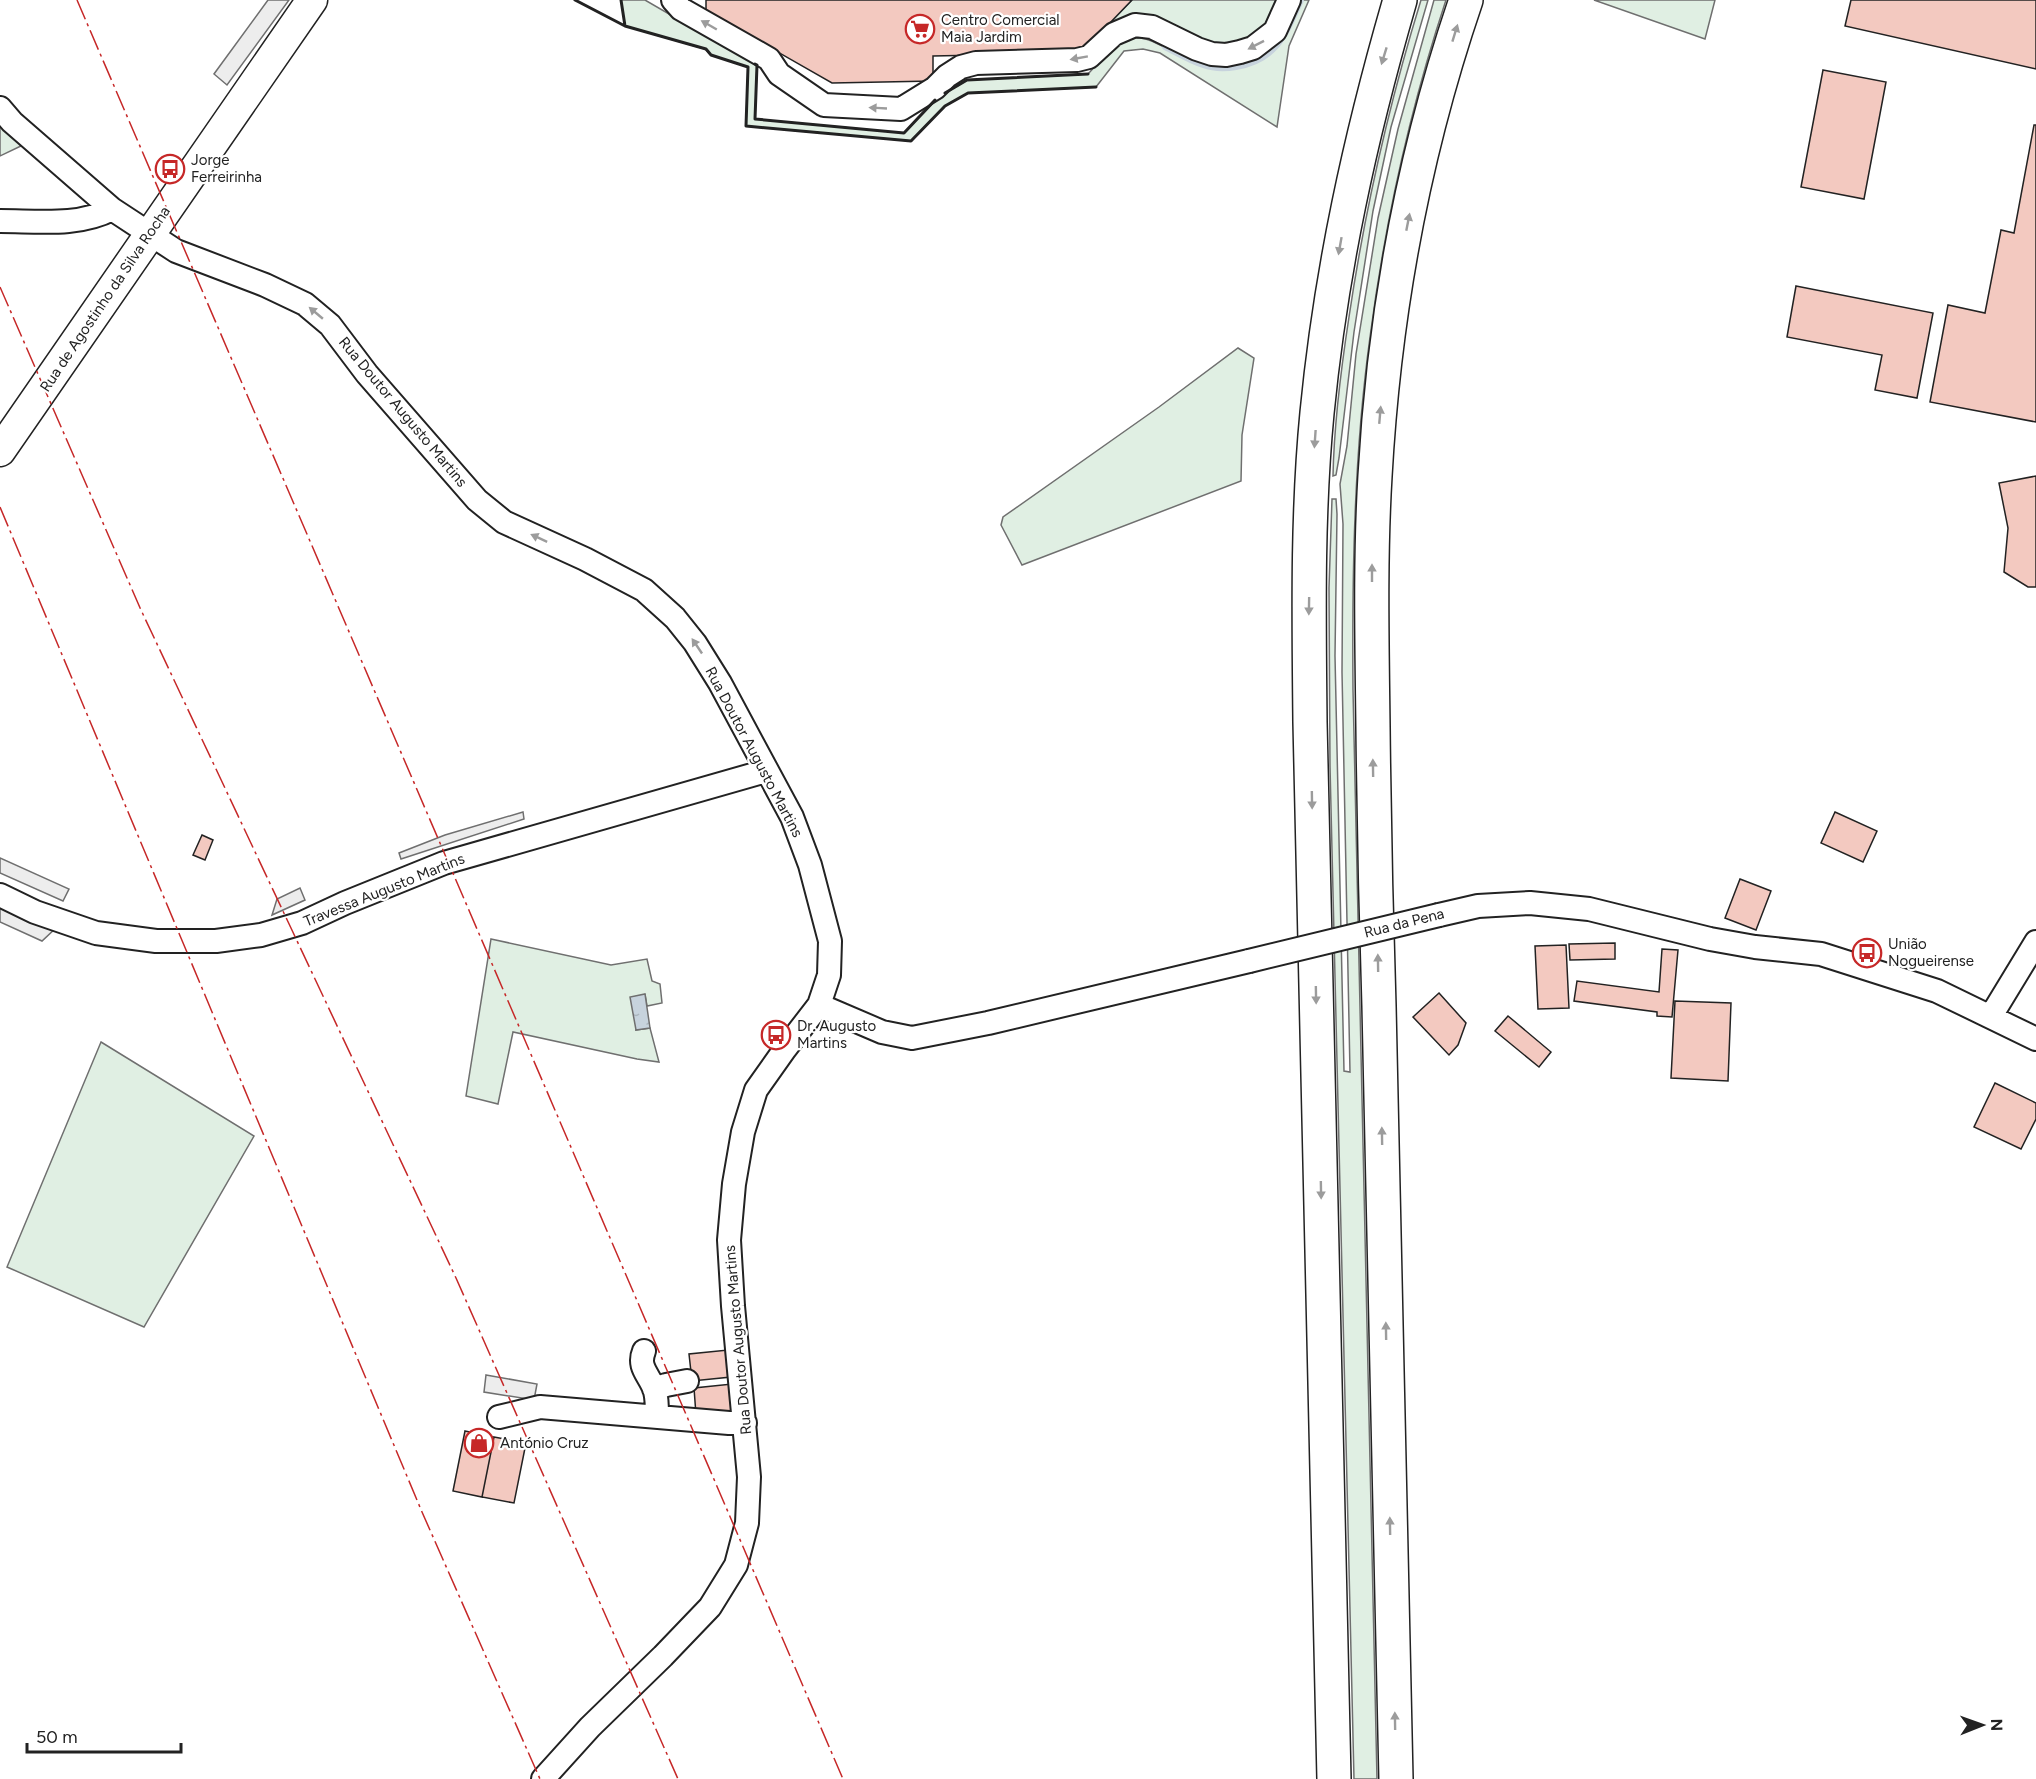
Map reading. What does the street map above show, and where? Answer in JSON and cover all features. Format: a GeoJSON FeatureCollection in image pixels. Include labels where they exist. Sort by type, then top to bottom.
{"type":"FeatureCollection","features":[{"type":"Feature","properties":{"kind":"highway"},"geometry":{"type":"LineString","coordinates":[[1334,1779],[1310,722],[1310,547],[1317,414],[1332,292],[1347,206],[1360,150],[1380,67],[1400,0]]}},
{"type":"Feature","properties":{"kind":"highway"},"geometry":{"type":"LineString","coordinates":[[1396,1779],[1375,859],[1372,654],[1375,484],[1383,384],[1398,272],[1425,141],[1442,76],[1466,0]]}},
{"type":"Feature","properties":{"kind":"main road","name":"Rua de Agostinho da Silva Rocha"},"geometry":{"type":"LineString","coordinates":[[0,451],[312,0]]}},
{"type":"Feature","properties":{"kind":"street"},"geometry":{"type":"LineString","coordinates":[[654,0],[666,7],[677,4],[769,59],[779,74],[824,105],[901,109],[935,88],[961,67],[976,63],[1077,60],[1089,57],[1114,34],[1135,25],[1152,27],[1197,49],[1226,56],[1253,48],[1275,31],[1289,0]]}},
{"type":"Feature","properties":{"kind":"street","name":"Rua Doutor Augusto Martins"},"geometry":{"type":"LineString","coordinates":[[0,108],[12,122],[112,210],[149,234],[176,251],[266,285],[305,303],[330,325],[367,374],[477,500],[504,522],[585,559],[644,590],[675,618],[695,643],[720,683],[792,817],[810,865],[830,941],[830,975],[819,1005],[756,1090],[743,1131],[734,1184],[729,1240],[749,1477],[747,1523],[736,1565],[710,1607],[590,1727],[543,1779]]}},
{"type":"Feature","properties":{"kind":"street"},"geometry":{"type":"LineString","coordinates":[[0,221],[82,220],[112,210]]}},
{"type":"Feature","properties":{"kind":"street","name":"Travessa Augusto Martins"},"geometry":{"type":"LineString","coordinates":[[0,895],[35,912],[96,933],[156,941],[216,941],[261,936],[302,923],[444,863],[766,771]]}},
{"type":"Feature","properties":{"kind":"street","name":"Rua da Pena"},"geometry":{"type":"LineString","coordinates":[[819,1005],[882,1032],[912,1038],[978,1025],[1478,906],[1530,903],[1589,909],[1710,939],[1821,954],[1937,991],[2036,1039]]}},
{"type":"Feature","properties":{"kind":"street"},"geometry":{"type":"LineString","coordinates":[[1990,1017],[2036,942]]}},
{"type":"Feature","properties":{"kind":"street"},"geometry":{"type":"LineString","coordinates":[[644,1351],[641,1358],[642,1367],[654,1389],[657,1416]]}},
{"type":"Feature","properties":{"kind":"street"},"geometry":{"type":"LineString","coordinates":[[654,1389],[666,1384],[687,1381]]}},
{"type":"Feature","properties":{"kind":"street"},"geometry":{"type":"LineString","coordinates":[[499,1417],[540,1407],[729,1424],[745,1423]]}},
{"type":"Feature","properties":{"kind":"green space"},"geometry":{"type":"Polygon","coordinates":[[[621,0],[645,0],[757,65],[755,119],[904,133],[940,96],[967,80],[1088,74],[1112,48],[1124,40],[1135,37],[1150,40],[1212,68],[1243,66],[1263,58],[1279,45],[1289,29],[1301,0],[1309,0],[1289,46],[1277,127],[1160,53],[1143,49],[1124,51],[1096,87],[968,93],[945,106],[911,141],[746,126],[748,67],[711,55],[705,49],[625,26],[621,0]]]}},
{"type":"Feature","properties":{"kind":"green space"},"geometry":{"type":"Polygon","coordinates":[[[1132,0],[1283,0],[1274,19],[1242,43],[1215,45],[1161,24],[1081,53],[1132,0]]]}},
{"type":"Feature","properties":{"kind":"green space"},"geometry":{"type":"Polygon","coordinates":[[[1421,0],[1428,0],[1391,127],[1373,211],[1354,332],[1339,458],[1336,475],[1333,476],[1341,376],[1362,237],[1388,118],[1421,0]]]}},
{"type":"Feature","properties":{"kind":"green space"},"geometry":{"type":"Polygon","coordinates":[[[1434,0],[1446,0],[1410,124],[1383,251],[1365,381],[1357,469],[1353,690],[1377,1779],[1354,1779],[1330,766],[1329,588],[1332,499],[1336,499],[1337,514],[1335,656],[1344,1071],[1350,1072],[1342,672],[1343,524],[1340,484],[1347,446],[1356,354],[1378,218],[1398,129],[1434,0]]]}},
{"type":"Feature","properties":{"kind":"green space"},"geometry":{"type":"Polygon","coordinates":[[[1594,0],[1715,0],[1705,39],[1594,0]]]}},
{"type":"Feature","properties":{"kind":"green space"},"geometry":{"type":"Polygon","coordinates":[[[0,126],[25,144],[0,156],[0,126]]]}},
{"type":"Feature","properties":{"kind":"green space"},"geometry":{"type":"Polygon","coordinates":[[[1238,348],[1254,358],[1242,435],[1241,481],[1022,565],[1001,525],[1003,517],[1238,348]]]}},
{"type":"Feature","properties":{"kind":"green space"},"geometry":{"type":"Polygon","coordinates":[[[491,939],[611,965],[647,959],[652,981],[660,984],[662,1003],[647,1006],[645,994],[636,1030],[650,1028],[659,1062],[513,1032],[498,1104],[466,1096],[491,939]]]}},
{"type":"Feature","properties":{"kind":"green space"},"geometry":{"type":"Polygon","coordinates":[[[101,1042],[254,1136],[144,1327],[7,1267],[101,1042]]]}},
{"type":"Feature","properties":{"kind":"shaded area"},"geometry":{"type":"Polygon","coordinates":[[[268,0],[289,0],[227,85],[214,74],[268,0]]]}},
{"type":"Feature","properties":{"kind":"shaded area"},"geometry":{"type":"Polygon","coordinates":[[[523,812],[524,819],[401,859],[399,853],[445,835],[523,812]]]}},
{"type":"Feature","properties":{"kind":"shaded area"},"geometry":{"type":"Polygon","coordinates":[[[0,858],[69,889],[63,901],[0,873],[0,858]]]}},
{"type":"Feature","properties":{"kind":"shaded area"},"geometry":{"type":"Polygon","coordinates":[[[300,888],[305,900],[272,915],[277,899],[300,888]]]}},
{"type":"Feature","properties":{"kind":"shaded area"},"geometry":{"type":"Polygon","coordinates":[[[0,902],[58,926],[42,941],[0,922],[0,902]]]}},
{"type":"Feature","properties":{"kind":"shaded area"},"geometry":{"type":"Polygon","coordinates":[[[486,1375],[537,1384],[534,1400],[484,1392],[486,1375]]]}},
{"type":"Feature","properties":{"kind":"water"},"geometry":{"type":"Polygon","coordinates":[[[645,994],[650,1028],[636,1030],[630,997],[645,994]]]}},
{"type":"Feature","properties":{"kind":"building","name":"Centro Comercial Maia Jardim"},"geometry":{"type":"Polygon","coordinates":[[[706,0],[1132,0],[1081,53],[933,56],[933,81],[832,83],[706,11],[706,0]]]}},
{"type":"Feature","properties":{"kind":"building"},"geometry":{"type":"Polygon","coordinates":[[[1851,0],[2036,0],[2036,69],[1845,26],[1851,0]]]}},
{"type":"Feature","properties":{"kind":"building"},"geometry":{"type":"Polygon","coordinates":[[[1823,70],[1886,82],[1864,199],[1801,187],[1823,70]]]}},
{"type":"Feature","properties":{"kind":"building"},"geometry":{"type":"Polygon","coordinates":[[[2034,125],[2036,125],[2036,422],[1930,402],[1948,305],[1985,313],[2001,230],[2014,233],[2034,125]]]}},
{"type":"Feature","properties":{"kind":"building"},"geometry":{"type":"Polygon","coordinates":[[[1796,286],[1933,313],[1917,398],[1875,390],[1882,355],[1787,337],[1796,286]]]}},
{"type":"Feature","properties":{"kind":"building"},"geometry":{"type":"Polygon","coordinates":[[[2036,476],[2036,587],[2028,587],[2004,572],[2008,528],[1999,483],[2036,476]]]}},
{"type":"Feature","properties":{"kind":"building"},"geometry":{"type":"Polygon","coordinates":[[[1835,812],[1877,831],[1863,862],[1821,843],[1835,812]]]}},
{"type":"Feature","properties":{"kind":"building"},"geometry":{"type":"Polygon","coordinates":[[[202,835],[213,840],[205,860],[193,855],[202,835]]]}},
{"type":"Feature","properties":{"kind":"building"},"geometry":{"type":"Polygon","coordinates":[[[1740,879],[1771,891],[1756,930],[1725,918],[1740,879]]]}},
{"type":"Feature","properties":{"kind":"building"},"geometry":{"type":"Polygon","coordinates":[[[1615,943],[1615,959],[1570,960],[1569,944],[1615,943]]]}},
{"type":"Feature","properties":{"kind":"building"},"geometry":{"type":"Polygon","coordinates":[[[1566,945],[1569,1008],[1538,1009],[1535,946],[1566,945]]]}},
{"type":"Feature","properties":{"kind":"building"},"geometry":{"type":"Polygon","coordinates":[[[1662,949],[1678,950],[1672,1017],[1657,1016],[1657,1012],[1574,1001],[1577,981],[1659,992],[1662,949]]]}},
{"type":"Feature","properties":{"kind":"building"},"geometry":{"type":"Polygon","coordinates":[[[1439,993],[1466,1023],[1458,1045],[1449,1055],[1413,1017],[1439,993]]]}},
{"type":"Feature","properties":{"kind":"building"},"geometry":{"type":"Polygon","coordinates":[[[1675,1001],[1731,1003],[1728,1081],[1671,1078],[1675,1001]]]}},
{"type":"Feature","properties":{"kind":"building"},"geometry":{"type":"Polygon","coordinates":[[[1508,1016],[1551,1052],[1539,1067],[1495,1031],[1508,1016]]]}},
{"type":"Feature","properties":{"kind":"building"},"geometry":{"type":"Polygon","coordinates":[[[1995,1083],[2036,1103],[2036,1119],[2021,1149],[1974,1127],[1995,1083]]]}},
{"type":"Feature","properties":{"kind":"building"},"geometry":{"type":"Polygon","coordinates":[[[728,1350],[731,1377],[692,1381],[689,1354],[728,1350]]]}},
{"type":"Feature","properties":{"kind":"building"},"geometry":{"type":"Polygon","coordinates":[[[732,1384],[735,1411],[696,1415],[694,1388],[732,1384]]]}},
{"type":"Feature","properties":{"kind":"building"},"geometry":{"type":"Polygon","coordinates":[[[465,1431],[494,1437],[482,1497],[453,1491],[465,1431]]]}},
{"type":"Feature","properties":{"kind":"building"},"geometry":{"type":"Polygon","coordinates":[[[494,1437],[526,1443],[514,1503],[482,1497],[494,1437]]]}},
{"type":"Feature","properties":{"kind":"waterway"},"geometry":{"type":"LineString","coordinates":[[1165,47],[1211,67],[1228,68],[1250,64],[1271,52],[1278,44],[1301,0]]}},
{"type":"Feature","properties":{"kind":"wall"},"geometry":{"type":"LineString","coordinates":[[575,0],[625,26]]}},
{"type":"Feature","properties":{"kind":"wall"},"geometry":{"type":"LineString","coordinates":[[621,0],[625,26],[706,49],[711,55],[748,67],[746,126],[911,141],[945,106],[968,93],[1096,87]]}},
{"type":"Feature","properties":{"kind":"wall"},"geometry":{"type":"LineString","coordinates":[[755,64],[757,65],[755,119],[904,133],[935,100]]}},
{"type":"Feature","properties":{"kind":"wall"},"geometry":{"type":"LineString","coordinates":[[945,93],[967,80],[1088,74]]}},
{"type":"Feature","properties":{"kind":"power"},"geometry":{"type":"LineString","coordinates":[[77,0],[843,1779]]}},
{"type":"Feature","properties":{"kind":"power"},"geometry":{"type":"LineString","coordinates":[[0,287],[141,610],[456,1278],[678,1779]]}},
{"type":"Feature","properties":{"kind":"power"},"geometry":{"type":"LineString","coordinates":[[0,507],[422,1512],[540,1779]]}},
{"type":"Feature","properties":{"kind":"place","name":"Centro Comercial Maia Jardim"},"geometry":{"type":"Point","coordinates":[920,29]}},
{"type":"Feature","properties":{"kind":"place","name":"Jorge Ferreirinha"},"geometry":{"type":"Point","coordinates":[170,169]}},
{"type":"Feature","properties":{"kind":"place","name":"União Nogueirense"},"geometry":{"type":"Point","coordinates":[1867,953]}},
{"type":"Feature","properties":{"kind":"place","name":"Dr. Augusto Martins"},"geometry":{"type":"Point","coordinates":[776,1035]}},
{"type":"Feature","properties":{"kind":"place","name":"António Cruz"},"geometry":{"type":"Point","coordinates":[479,1443]}}]}
